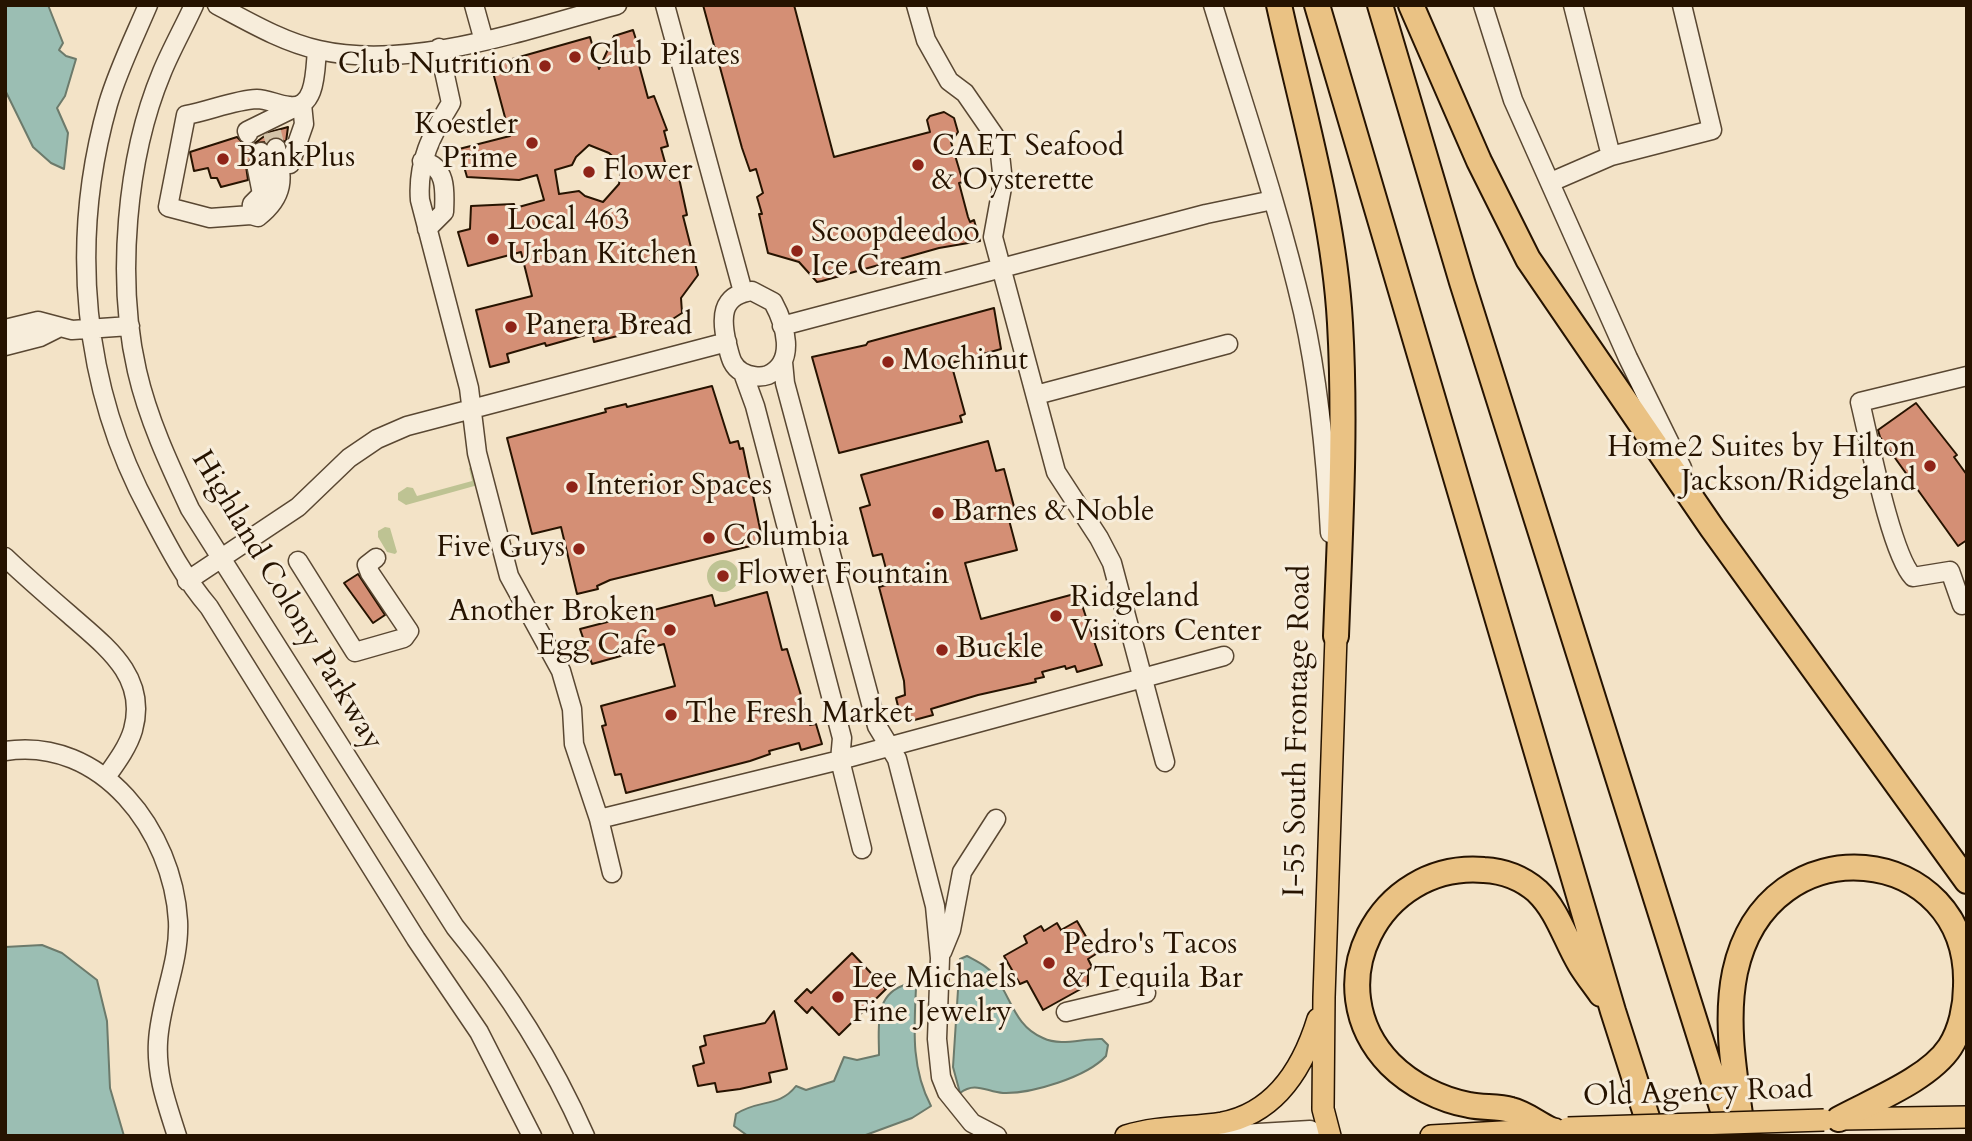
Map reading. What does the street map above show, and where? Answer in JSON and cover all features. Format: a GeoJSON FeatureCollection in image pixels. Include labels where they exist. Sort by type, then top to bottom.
{"type":"FeatureCollection","features":[{"type":"Feature","properties":{"kind":"highway"},"geometry":{"type":"LineString","coordinates":[[1279,5],[1327,221],[1340,321],[1343,447],[1336,636]]}},
{"type":"Feature","properties":{"kind":"highway"},"geometry":{"type":"LineString","coordinates":[[1317,5],[1613,1012],[1653,1136]]}},
{"type":"Feature","properties":{"kind":"highway"},"geometry":{"type":"LineString","coordinates":[[1380,5],[1462,282],[1731,1136]]}},
{"type":"Feature","properties":{"kind":"highway"},"geometry":{"type":"LineString","coordinates":[[1411,5],[1479,161],[1528,259],[1712,528],[1967,881]]}},
{"type":"Feature","properties":{"kind":"highway"},"geometry":{"type":"LineString","coordinates":[[1743,1136],[1731,1036],[1735,973],[1748,932],[1779,892],[1822,872],[1863,867],[1908,880],[1942,909],[1964,950],[1966,1000],[1950,1048],[1928,1070],[1831,1119]]}},
{"type":"Feature","properties":{"kind":"highway"},"geometry":{"type":"LineString","coordinates":[[1559,1128],[1512,1110],[1468,1105],[1427,1091],[1409,1080],[1377,1049],[1364,1020],[1357,987],[1363,948],[1372,927],[1398,897],[1433,875],[1471,869],[1507,873],[1535,889],[1546,901],[1580,964],[1613,1012]]}},
{"type":"Feature","properties":{"kind":"main road","name":"I-55 South Frontage Road"},"geometry":{"type":"LineString","coordinates":[[1330,1136],[1323,1109],[1324,997],[1336,636]]}},
{"type":"Feature","properties":{"kind":"main road"},"geometry":{"type":"LineString","coordinates":[[1126,1136],[1146,1129],[1223,1122],[1266,1105],[1288,1084],[1303,1060],[1324,997]]}},
{"type":"Feature","properties":{"kind":"main road","name":"Old Agency Road"},"geometry":{"type":"LineString","coordinates":[[1431,1136],[1559,1128],[1967,1117]]}},
{"type":"Feature","properties":{"kind":"street"},"geometry":{"type":"LineString","coordinates":[[148,5],[108,104],[90,187],[85,265],[90,328],[102,394],[134,482],[187,581],[209,607],[377,872],[416,939],[479,1032],[532,1136]]}},
{"type":"Feature","properties":{"kind":"street","name":"Highland Colony Parkway"},"geometry":{"type":"LineString","coordinates":[[194,5],[161,74],[142,138],[129,212],[130,326],[137,370],[162,449],[190,509],[455,927],[485,963],[539,1048],[585,1135]]}},
{"type":"Feature","properties":{"kind":"street"},"geometry":{"type":"LineString","coordinates":[[217,5],[292,42],[317,50],[372,56],[484,41],[617,5]]}},
{"type":"Feature","properties":{"kind":"street"},"geometry":{"type":"LineString","coordinates":[[474,5],[484,41]]}},
{"type":"Feature","properties":{"kind":"street"},"geometry":{"type":"LineString","coordinates":[[665,5],[743,292]]}},
{"type":"Feature","properties":{"kind":"street"},"geometry":{"type":"LineString","coordinates":[[915,5],[933,55],[949,81],[965,93],[984,116],[997,144],[1003,182],[993,237],[1001,268],[1060,482],[1100,538],[1112,563],[1166,762]]}},
{"type":"Feature","properties":{"kind":"street","name":"I-55 South Frontage Road"},"geometry":{"type":"LineString","coordinates":[[1213,5],[1273,200],[1303,313],[1325,456],[1336,636]]}},
{"type":"Feature","properties":{"kind":"street"},"geometry":{"type":"LineString","coordinates":[[1483,5],[1513,100],[1628,358],[1712,528]]}},
{"type":"Feature","properties":{"kind":"street"},"geometry":{"type":"LineString","coordinates":[[1573,5],[1611,156]]}},
{"type":"Feature","properties":{"kind":"street"},"geometry":{"type":"LineString","coordinates":[[1550,182],[1611,156],[1712,130],[1682,5]]}},
{"type":"Feature","properties":{"kind":"street"},"geometry":{"type":"LineString","coordinates":[[439,48],[451,103],[429,139],[422,161],[418,184],[427,229],[461,359],[477,453],[509,576],[561,671],[572,709],[574,744],[599,819],[612,873]]}},
{"type":"Feature","properties":{"kind":"street"},"geometry":{"type":"LineString","coordinates":[[251,215],[252,204],[262,194],[268,141],[309,98],[317,50]]}},
{"type":"Feature","properties":{"kind":"street"},"geometry":{"type":"LineString","coordinates":[[257,99],[292,107],[302,104],[304,124],[271,206],[258,216],[210,218],[168,207],[187,115],[257,99]]}},
{"type":"Feature","properties":{"kind":"street"},"geometry":{"type":"LineString","coordinates":[[268,141],[281,177]]}},
{"type":"Feature","properties":{"kind":"street"},"geometry":{"type":"LineString","coordinates":[[268,141],[281,177]]}},
{"type":"Feature","properties":{"kind":"street"},"geometry":{"type":"LineString","coordinates":[[422,161],[432,163],[442,176],[445,194],[444,212],[427,229]]}},
{"type":"Feature","properties":{"kind":"street"},"geometry":{"type":"LineString","coordinates":[[782,326],[1206,214],[1273,200]]}},
{"type":"Feature","properties":{"kind":"street"},"geometry":{"type":"LineString","coordinates":[[862,849],[840,760],[842,738],[755,406],[743,373],[732,361],[727,342],[723,311],[728,302],[743,292],[752,291],[767,297],[777,309],[787,344],[783,362],[785,383],[877,726],[897,759],[935,906],[940,958],[937,1040],[941,1077],[957,1106],[972,1123],[997,1136]]}},
{"type":"Feature","properties":{"kind":"street"},"geometry":{"type":"LineString","coordinates":[[5,329],[38,321],[58,328],[130,326]]}},
{"type":"Feature","properties":{"kind":"street"},"geometry":{"type":"LineString","coordinates":[[5,346],[40,337],[58,328]]}},
{"type":"Feature","properties":{"kind":"street"},"geometry":{"type":"LineString","coordinates":[[187,581],[298,507],[349,458],[377,439],[407,426],[727,342]]}},
{"type":"Feature","properties":{"kind":"street"},"geometry":{"type":"LineString","coordinates":[[1036,395],[1228,344]]}},
{"type":"Feature","properties":{"kind":"street"},"geometry":{"type":"LineString","coordinates":[[743,373],[765,376],[783,362]]}},
{"type":"Feature","properties":{"kind":"street"},"geometry":{"type":"LineString","coordinates":[[1967,376],[1860,402],[1897,547],[1907,570],[1913,577],[1958,568],[1962,605],[1967,604]]}},
{"type":"Feature","properties":{"kind":"street"},"geometry":{"type":"LineString","coordinates":[[5,557],[101,641],[122,663],[129,677],[135,698],[133,731],[106,777]]}},
{"type":"Feature","properties":{"kind":"street"},"geometry":{"type":"LineString","coordinates":[[298,561],[355,652],[404,638],[409,631],[370,573],[367,565],[376,558]]}},
{"type":"Feature","properties":{"kind":"street"},"geometry":{"type":"LineString","coordinates":[[599,819],[840,760],[1224,656]]}},
{"type":"Feature","properties":{"kind":"street"},"geometry":{"type":"LineString","coordinates":[[5,751],[43,749],[67,755],[106,777],[140,813],[155,838],[173,885],[178,939],[158,1040],[158,1067],[175,1129],[186,1136]]}},
{"type":"Feature","properties":{"kind":"street"},"geometry":{"type":"LineString","coordinates":[[940,958],[951,930],[962,872],[996,819]]}},
{"type":"Feature","properties":{"kind":"street"},"geometry":{"type":"LineString","coordinates":[[1066,1012],[1146,993]]}},
{"type":"Feature","properties":{"kind":"street"},"geometry":{"type":"LineString","coordinates":[[507,1088],[520,1136]]}},
{"type":"Feature","properties":{"kind":"street"},"geometry":{"type":"LineString","coordinates":[[1207,1136],[1310,1130],[1321,1136]]}},
{"type":"Feature","properties":{"kind":"green space"},"geometry":{"type":"Polygon","coordinates":[[[475,465],[478,485],[406,505],[398,500],[398,493],[407,487],[413,488],[417,496],[472,481],[469,468],[475,465]]]}},
{"type":"Feature","properties":{"kind":"green space"},"geometry":{"type":"Polygon","coordinates":[[[385,527],[390,528],[397,552],[395,554],[387,552],[378,537],[378,531],[385,527]]]}},
{"type":"Feature","properties":{"kind":"green space","name":"Flower Fountain"},"geometry":{"type":"Polygon","coordinates":[[[723,560],[735,564],[739,576],[735,588],[723,592],[711,588],[707,576],[711,564],[723,560]]]}},
{"type":"Feature","properties":{"kind":"water"},"geometry":{"type":"Polygon","coordinates":[[[5,5],[48,5],[63,43],[59,50],[76,59],[65,96],[57,108],[68,133],[64,169],[51,163],[33,147],[5,90],[5,5]]]}},
{"type":"Feature","properties":{"kind":"water"},"geometry":{"type":"Polygon","coordinates":[[[42,945],[62,953],[97,980],[107,1021],[110,1088],[124,1136],[5,1136],[5,947],[42,945]]]}},
{"type":"Feature","properties":{"kind":"water"},"geometry":{"type":"Polygon","coordinates":[[[967,956],[994,975],[1016,1013],[1034,1033],[1057,1042],[1102,1039],[1108,1045],[1106,1056],[1086,1071],[1058,1083],[1028,1091],[1003,1093],[971,1088],[960,1093],[953,1067],[960,959],[967,956]]]}},
{"type":"Feature","properties":{"kind":"water"},"geometry":{"type":"Polygon","coordinates":[[[908,984],[916,988],[917,1063],[931,1106],[912,1118],[863,1136],[748,1136],[734,1126],[736,1114],[744,1109],[783,1098],[796,1086],[806,1090],[834,1081],[844,1057],[857,1060],[879,1055],[879,1022],[883,1003],[897,988],[908,984]]]}},
{"type":"Feature","properties":{"kind":"building"},"geometry":{"type":"Polygon","coordinates":[[[703,5],[794,5],[834,157],[930,132],[927,120],[930,116],[944,112],[954,118],[958,132],[951,142],[963,182],[959,183],[968,217],[970,222],[974,220],[980,241],[939,248],[817,282],[799,262],[768,253],[757,197],[763,193],[756,169],[750,171],[742,148],[703,5]]]}},
{"type":"Feature","properties":{"kind":"building"},"geometry":{"type":"Polygon","coordinates":[[[633,30],[639,49],[635,50],[648,98],[654,96],[667,130],[664,131],[668,146],[661,148],[670,180],[679,178],[687,215],[683,216],[698,275],[681,298],[682,313],[665,324],[594,342],[592,333],[546,346],[545,343],[507,354],[509,362],[490,367],[476,310],[532,296],[521,252],[468,266],[458,232],[470,229],[471,206],[514,204],[515,208],[544,200],[537,175],[519,180],[467,177],[459,149],[510,136],[491,65],[590,37],[599,69],[614,36],[633,30]],[[589,145],[576,157],[572,165],[555,170],[559,194],[579,191],[603,202],[619,184],[622,165],[609,153],[589,145]]]}},
{"type":"Feature","properties":{"kind":"building"},"geometry":{"type":"Polygon","coordinates":[[[288,127],[286,142],[274,137],[266,142],[255,143],[270,132],[288,127]]]}},
{"type":"Feature","properties":{"kind":"building","name":"BankPlus"},"geometry":{"type":"Polygon","coordinates":[[[237,137],[245,145],[253,144],[250,150],[251,159],[246,166],[248,180],[221,187],[217,178],[211,178],[208,168],[194,171],[190,152],[237,137]]]}},
{"type":"Feature","properties":{"kind":"building"},"geometry":{"type":"Polygon","coordinates":[[[994,308],[1001,349],[951,363],[965,414],[960,416],[962,422],[839,453],[812,357],[866,345],[868,342],[994,308]]]}},
{"type":"Feature","properties":{"kind":"building"},"geometry":{"type":"Polygon","coordinates":[[[712,386],[730,443],[738,441],[740,449],[743,448],[763,543],[610,580],[597,586],[598,589],[577,594],[561,527],[532,534],[507,438],[606,412],[605,409],[626,404],[627,407],[712,386]]]}},
{"type":"Feature","properties":{"kind":"building","name":"Home2 Suites by Hilton Jackson/Ridgeland"},"geometry":{"type":"Polygon","coordinates":[[[1916,403],[1957,455],[1954,457],[1967,475],[1967,540],[1958,546],[1880,437],[1878,430],[1916,403]]]}},
{"type":"Feature","properties":{"kind":"building"},"geometry":{"type":"Polygon","coordinates":[[[988,441],[996,471],[1004,469],[1017,518],[1009,520],[1017,550],[965,563],[981,619],[1078,593],[1102,665],[1077,672],[1075,666],[1066,669],[1065,666],[1042,672],[1044,677],[1035,679],[1036,682],[931,709],[933,715],[907,722],[905,717],[901,718],[896,698],[905,695],[904,681],[879,587],[890,584],[882,554],[873,556],[860,508],[870,505],[861,475],[988,441]]]}},
{"type":"Feature","properties":{"kind":"building"},"geometry":{"type":"Polygon","coordinates":[[[358,574],[385,615],[373,623],[344,583],[358,574]]]}},
{"type":"Feature","properties":{"kind":"building"},"geometry":{"type":"Polygon","coordinates":[[[767,592],[782,650],[787,649],[810,725],[816,724],[822,744],[801,750],[799,743],[769,751],[770,754],[750,761],[626,793],[621,774],[615,775],[602,726],[606,725],[601,706],[675,686],[664,644],[592,664],[580,629],[712,595],[715,606],[767,592]]]}},
{"type":"Feature","properties":{"kind":"building","name":"Pedro's Tacos & Tequila Bar"},"geometry":{"type":"Polygon","coordinates":[[[1077,921],[1096,954],[1088,959],[1092,967],[1088,970],[1088,985],[1043,1010],[1027,981],[1020,984],[1004,956],[1027,943],[1024,936],[1041,926],[1044,931],[1057,923],[1061,930],[1077,921]]]}},
{"type":"Feature","properties":{"kind":"building","name":"Lee Michaels Fine Jewelry"},"geometry":{"type":"Polygon","coordinates":[[[852,953],[886,989],[839,1035],[812,1007],[807,1013],[795,1001],[807,989],[811,993],[852,953]]]}},
{"type":"Feature","properties":{"kind":"building"},"geometry":{"type":"Polygon","coordinates":[[[774,1011],[787,1069],[769,1073],[771,1082],[740,1089],[717,1092],[715,1083],[698,1086],[693,1066],[704,1063],[700,1047],[706,1045],[704,1036],[765,1023],[774,1011]]]}},
{"type":"Feature","properties":{"kind":"tunnel"},"geometry":{"type":"LineString","coordinates":[[272,132],[276,148]]}},
{"type":"Feature","properties":{"kind":"place","name":"Club Pilates"},"geometry":{"type":"Point","coordinates":[575,57]}},
{"type":"Feature","properties":{"kind":"place","name":"Club Nutrition"},"geometry":{"type":"Point","coordinates":[545,66]}},
{"type":"Feature","properties":{"kind":"place","name":"Koestler Prime"},"geometry":{"type":"Point","coordinates":[532,143]}},
{"type":"Feature","properties":{"kind":"place","name":"BankPlus"},"geometry":{"type":"Point","coordinates":[223,159]}},
{"type":"Feature","properties":{"kind":"place","name":"CAET Seafood & Oysterette"},"geometry":{"type":"Point","coordinates":[918,165]}},
{"type":"Feature","properties":{"kind":"place","name":"Flower"},"geometry":{"type":"Point","coordinates":[589,172]}},
{"type":"Feature","properties":{"kind":"place","name":"Local 463 Urban Kitchen"},"geometry":{"type":"Point","coordinates":[493,239]}},
{"type":"Feature","properties":{"kind":"place","name":"Scoopdeedoo Ice Cream"},"geometry":{"type":"Point","coordinates":[797,251]}},
{"type":"Feature","properties":{"kind":"place","name":"Panera Bread"},"geometry":{"type":"Point","coordinates":[511,327]}},
{"type":"Feature","properties":{"kind":"place","name":"Mochinut"},"geometry":{"type":"Point","coordinates":[888,362]}},
{"type":"Feature","properties":{"kind":"place","name":"Home2 Suites by Hilton Jackson/Ridgeland"},"geometry":{"type":"Point","coordinates":[1930,466]}},
{"type":"Feature","properties":{"kind":"place","name":"Interior Spaces"},"geometry":{"type":"Point","coordinates":[572,487]}},
{"type":"Feature","properties":{"kind":"place","name":"Barnes & Noble"},"geometry":{"type":"Point","coordinates":[938,513]}},
{"type":"Feature","properties":{"kind":"place","name":"Columbia"},"geometry":{"type":"Point","coordinates":[709,538]}},
{"type":"Feature","properties":{"kind":"place","name":"Five Guys"},"geometry":{"type":"Point","coordinates":[579,549]}},
{"type":"Feature","properties":{"kind":"place","name":"Flower Fountain"},"geometry":{"type":"Point","coordinates":[723,576]}},
{"type":"Feature","properties":{"kind":"place","name":"Ridgeland Visitors Center"},"geometry":{"type":"Point","coordinates":[1056,616]}},
{"type":"Feature","properties":{"kind":"place","name":"Another Broken Egg Cafe"},"geometry":{"type":"Point","coordinates":[670,630]}},
{"type":"Feature","properties":{"kind":"place","name":"Buckle"},"geometry":{"type":"Point","coordinates":[942,650]}},
{"type":"Feature","properties":{"kind":"place","name":"The Fresh Market"},"geometry":{"type":"Point","coordinates":[671,715]}},
{"type":"Feature","properties":{"kind":"place","name":"Pedro's Tacos & Tequila Bar"},"geometry":{"type":"Point","coordinates":[1049,963]}},
{"type":"Feature","properties":{"kind":"place","name":"Lee Michaels Fine Jewelry"},"geometry":{"type":"Point","coordinates":[838,997]}}]}
